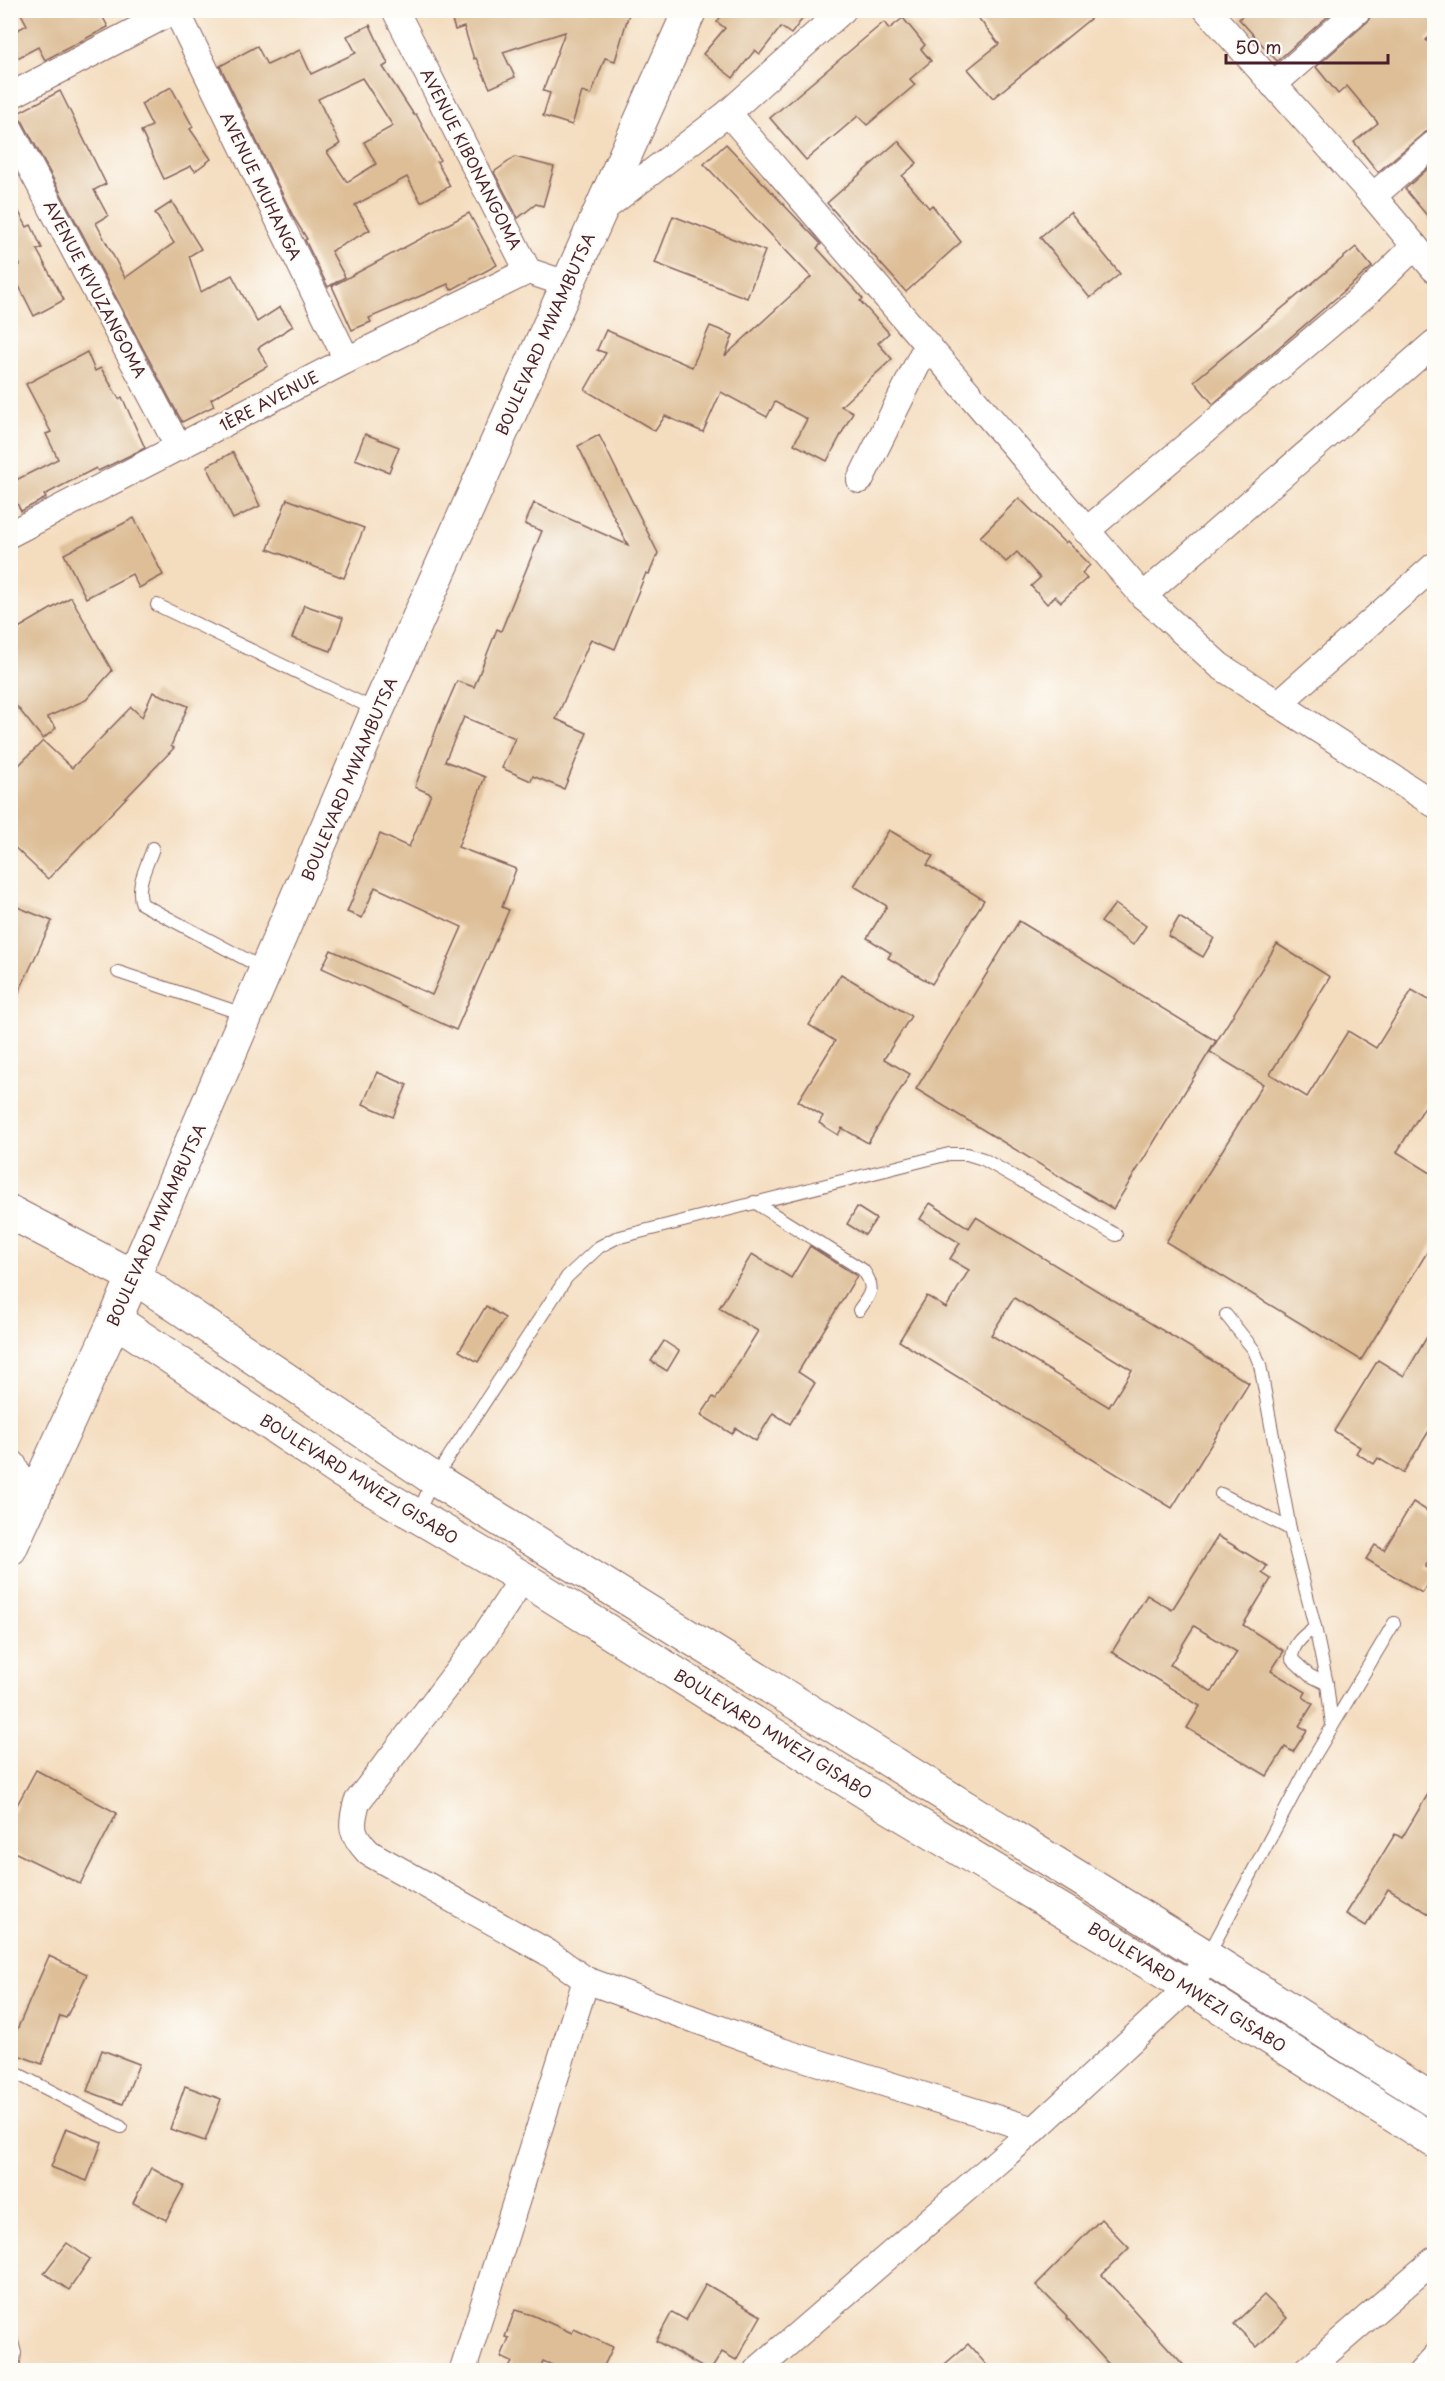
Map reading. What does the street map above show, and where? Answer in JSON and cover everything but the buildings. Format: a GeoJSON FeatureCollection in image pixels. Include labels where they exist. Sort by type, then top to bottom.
{"type":"FeatureCollection","features":[{"type":"Feature","properties":{"kind":"main road","name":"BOULEVARD MWAMBUTSA"},"geometry":{"type":"LineString","coordinates":[[10,1548],[115,1320],[377,711],[690,10]]}},
{"type":"Feature","properties":{"kind":"main road"},"geometry":{"type":"LineString","coordinates":[[10,1212],[134,1277],[434,1479],[1207,1957],[1434,2101]]}},
{"type":"Feature","properties":{"kind":"main road","name":"BOULEVARD MWEZI GISABO"},"geometry":{"type":"LineString","coordinates":[[115,1320],[339,1470],[523,1578],[879,1800],[1190,1987],[1434,2141]]}},
{"type":"Feature","properties":{"kind":"main road"},"geometry":{"type":"LineString","coordinates":[[10,1466],[30,1504]]}},
{"type":"Feature","properties":{"kind":"main road"},"geometry":{"type":"LineString","coordinates":[[879,1800],[898,1766]]}},
{"type":"Feature","properties":{"kind":"street"},"geometry":{"type":"LineString","coordinates":[[10,96],[176,10]]}},
{"type":"Feature","properties":{"kind":"street","name":"AVENUE MUHANGA"},"geometry":{"type":"LineString","coordinates":[[176,10],[347,360]]}},
{"type":"Feature","properties":{"kind":"street","name":"AVENUE KIBONANGOMA"},"geometry":{"type":"LineString","coordinates":[[395,10],[528,271]]}},
{"type":"Feature","properties":{"kind":"street"},"geometry":{"type":"LineString","coordinates":[[601,211],[728,114],[843,10]]}},
{"type":"Feature","properties":{"kind":"street"},"geometry":{"type":"LineString","coordinates":[[1207,10],[1434,268]]}},
{"type":"Feature","properties":{"kind":"street"},"geometry":{"type":"LineString","coordinates":[[1273,85],[1358,10]]}},
{"type":"Feature","properties":{"kind":"street"},"geometry":{"type":"LineString","coordinates":[[728,114],[1143,596],[1220,666],[1434,804]]}},
{"type":"Feature","properties":{"kind":"street","name":"AVENUE KIVUZANGOMA"},"geometry":{"type":"LineString","coordinates":[[10,129],[179,448]]}},
{"type":"Feature","properties":{"kind":"street"},"geometry":{"type":"LineString","coordinates":[[1373,196],[1434,144]]}},
{"type":"Feature","properties":{"kind":"street"},"geometry":{"type":"LineString","coordinates":[[1086,531],[1366,294],[1415,246]]}},
{"type":"Feature","properties":{"kind":"street"},"geometry":{"type":"LineString","coordinates":[[528,271],[567,284]]}},
{"type":"Feature","properties":{"kind":"street","name":"1ÈRE AVENUE"},"geometry":{"type":"LineString","coordinates":[[10,534],[347,360],[528,271]]}},
{"type":"Feature","properties":{"kind":"street"},"geometry":{"type":"LineString","coordinates":[[1143,596],[1434,343]]}},
{"type":"Feature","properties":{"kind":"street"},"geometry":{"type":"LineString","coordinates":[[860,480],[927,345]]}},
{"type":"Feature","properties":{"kind":"street"},"geometry":{"type":"LineString","coordinates":[[1278,704],[1434,566]]}},
{"type":"Feature","properties":{"kind":"street"},"geometry":{"type":"LineString","coordinates":[[523,1578],[484,1636],[357,1802],[352,1821],[355,1839],[369,1853],[547,1952],[586,1980],[781,2051],[1034,2130]]}},
{"type":"Feature","properties":{"kind":"street"},"geometry":{"type":"LineString","coordinates":[[757,2370],[1034,2130],[1190,1987],[1207,1957]]}},
{"type":"Feature","properties":{"kind":"street"},"geometry":{"type":"LineString","coordinates":[[463,2370],[586,1980]]}},
{"type":"Feature","properties":{"kind":"street"},"geometry":{"type":"LineString","coordinates":[[1307,2370],[1434,2260]]}},
{"type":"Feature","properties":{"kind":"lane"},"geometry":{"type":"LineString","coordinates":[[157,605],[377,711]]}},
{"type":"Feature","properties":{"kind":"lane"},"geometry":{"type":"LineString","coordinates":[[153,848],[140,886],[139,895],[142,904],[267,971]]}},
{"type":"Feature","properties":{"kind":"lane"},"geometry":{"type":"LineString","coordinates":[[118,972],[247,1016]]}},
{"type":"Feature","properties":{"kind":"lane"},"geometry":{"type":"LineString","coordinates":[[416,1517],[434,1479],[567,1277],[584,1259],[616,1238],[949,1154],[967,1154],[983,1159],[1116,1235]]}},
{"type":"Feature","properties":{"kind":"lane"},"geometry":{"type":"LineString","coordinates":[[754,1202],[863,1270],[870,1279],[871,1292],[859,1310]]}},
{"type":"Feature","properties":{"kind":"lane"},"geometry":{"type":"LineString","coordinates":[[1226,1315],[1254,1350],[1260,1365],[1290,1529],[1327,1684],[1332,1725]]}},
{"type":"Feature","properties":{"kind":"lane"},"geometry":{"type":"LineString","coordinates":[[1221,1494],[1290,1529]]}},
{"type":"Feature","properties":{"kind":"lane"},"geometry":{"type":"LineString","coordinates":[[1207,1957],[1332,1725],[1394,1623]]}},
{"type":"Feature","properties":{"kind":"lane"},"geometry":{"type":"LineString","coordinates":[[1315,1628],[1296,1644],[1292,1652],[1292,1659],[1308,1675],[1327,1684]]}},
{"type":"Feature","properties":{"kind":"lane"},"geometry":{"type":"LineString","coordinates":[[10,2070],[121,2127]]}},
{"type":"Feature","properties":{"kind":"lane"},"geometry":{"type":"LineString","coordinates":[[10,2334],[15,2353],[14,2370]]}},
{"type":"Feature","properties":{"kind":"lane"},"geometry":{"type":"LineString","coordinates":[[1414,2370],[1434,2348]]}}]}
